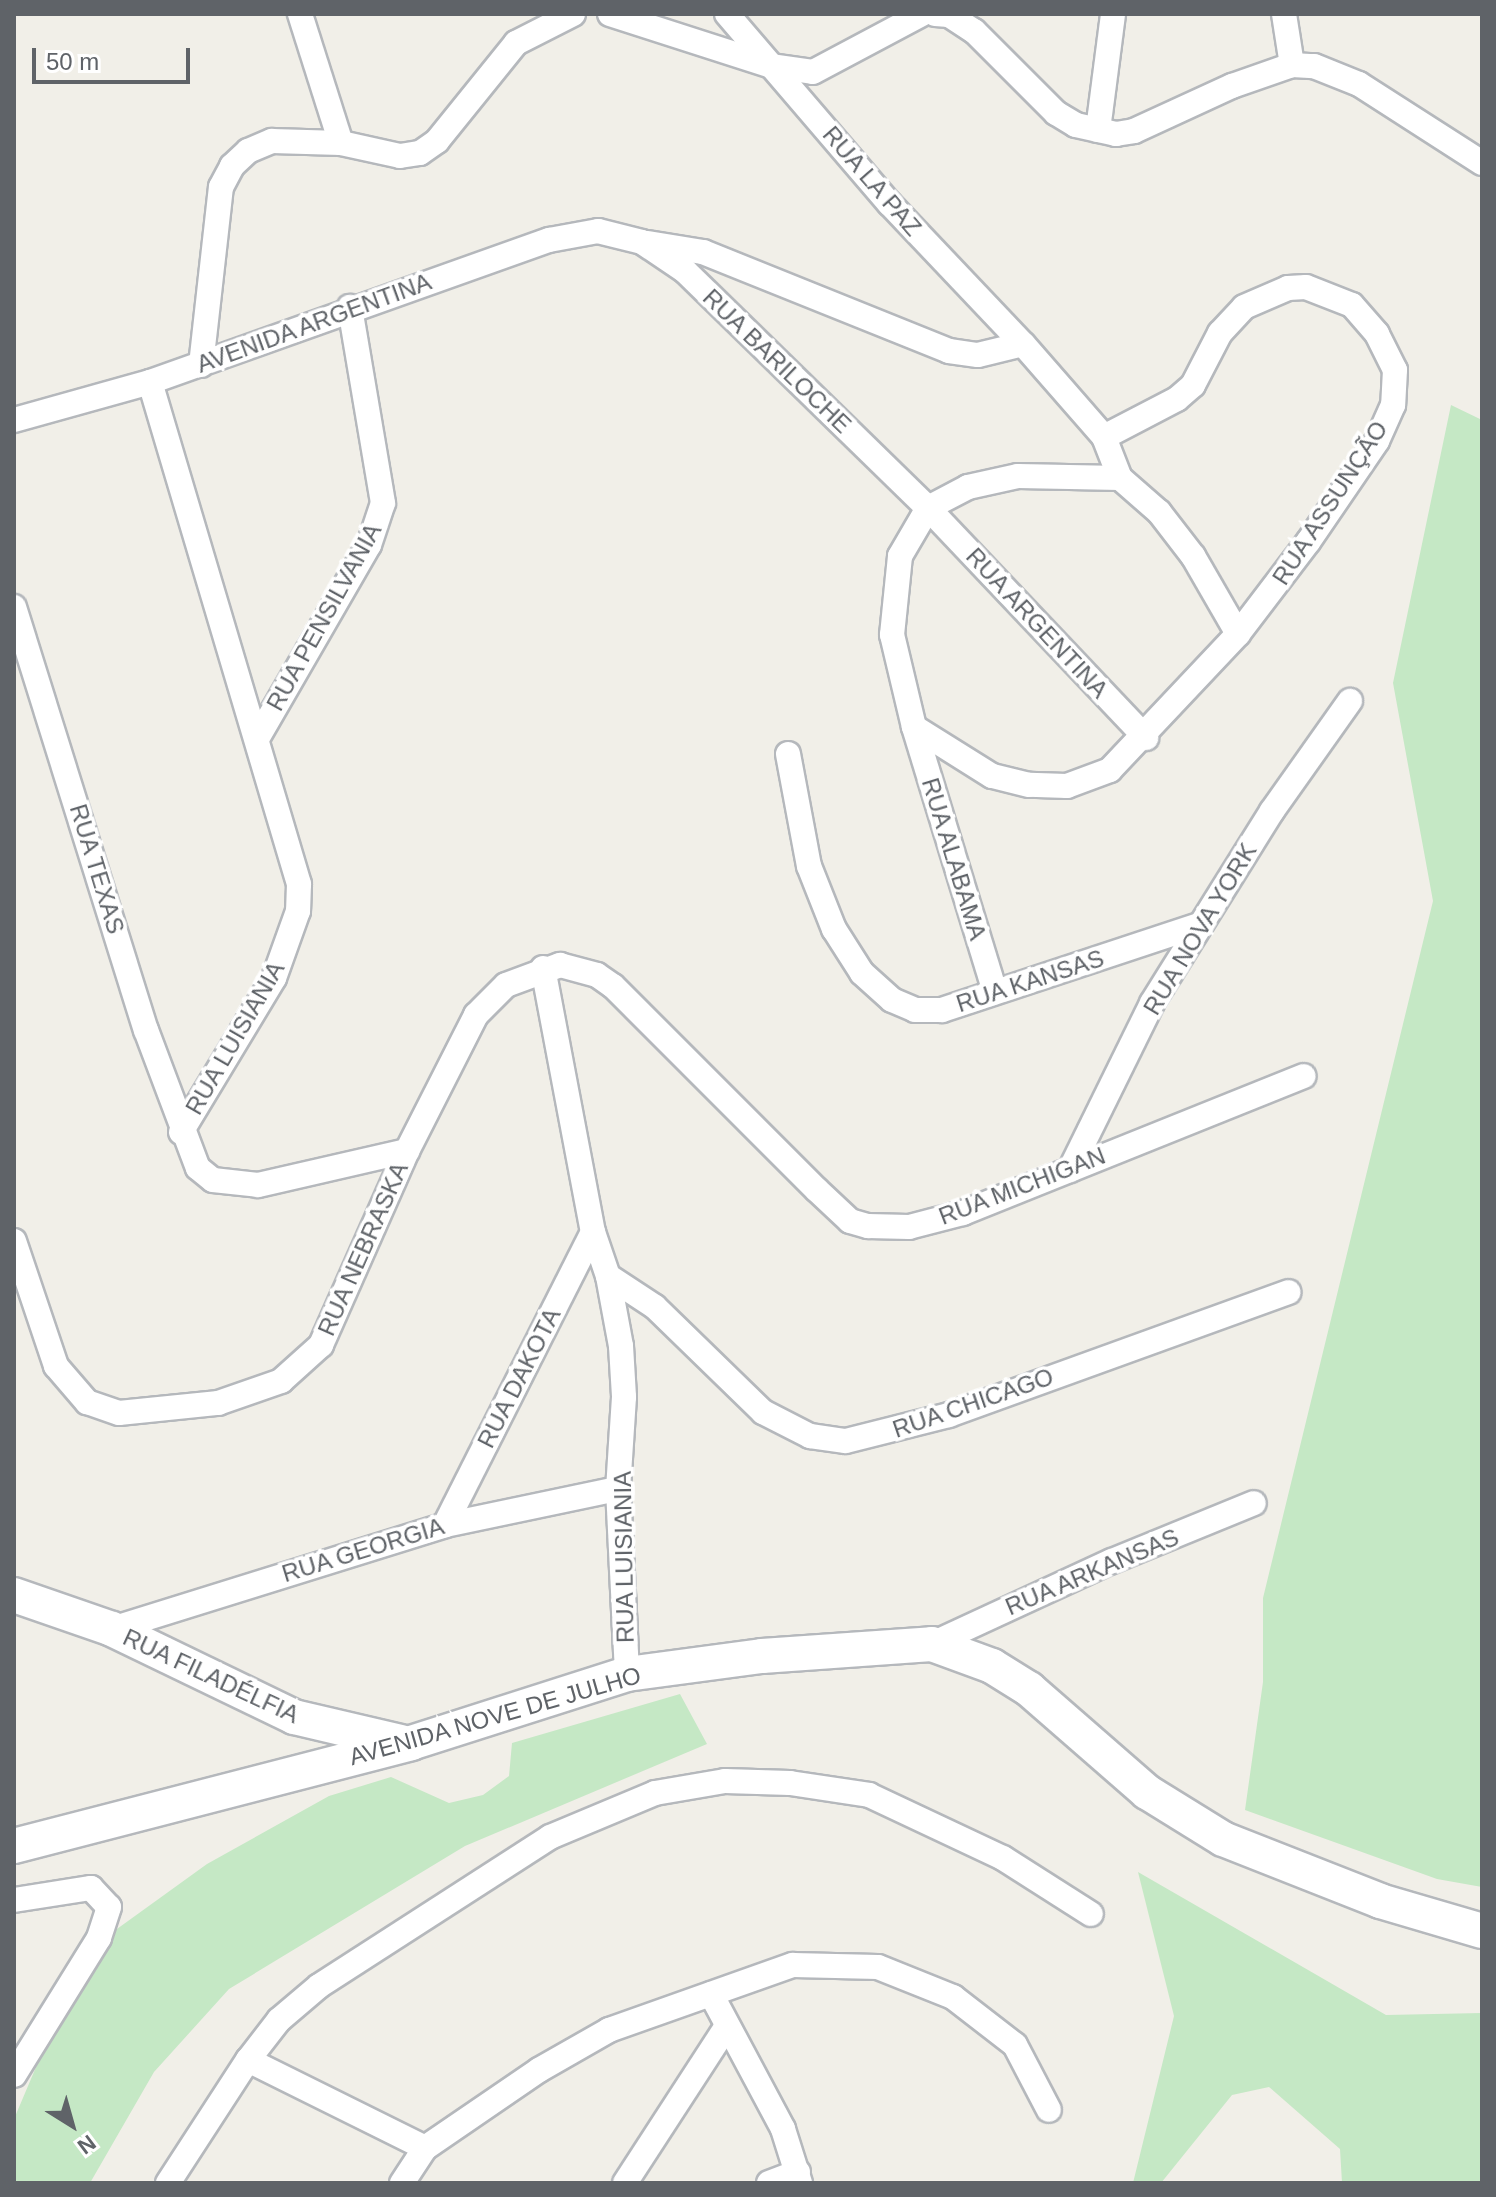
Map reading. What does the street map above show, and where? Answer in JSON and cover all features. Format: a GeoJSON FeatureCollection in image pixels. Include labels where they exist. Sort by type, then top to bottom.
{"type":"FeatureCollection","features":[{"type":"Feature","properties":{"kind":"main road","name":"RUA FILADÉLFIA"},"geometry":{"type":"LineString","coordinates":[[14,1595],[112,1629],[294,1717],[411,1743]]}},
{"type":"Feature","properties":{"kind":"main road","name":"AVENIDA NOVE DE JULHO"},"geometry":{"type":"LineString","coordinates":[[14,1846],[411,1743],[627,1674],[762,1656],[932,1644],[992,1666],[1029,1689],[1147,1792],[1223,1839],[1380,1901],[1482,1931]]}},
{"type":"Feature","properties":{"kind":"main road"},"geometry":{"type":"LineString","coordinates":[[287,1776],[301,1754],[302,1740],[294,1717]]}},
{"type":"Feature","properties":{"kind":"street"},"geometry":{"type":"LineString","coordinates":[[300,14],[341,143]]}},
{"type":"Feature","properties":{"kind":"street"},"geometry":{"type":"LineString","coordinates":[[201,365],[221,187],[232,166],[248,151],[272,141],[341,143],[400,156],[420,153],[437,141],[516,43],[573,14]]}},
{"type":"Feature","properties":{"kind":"street"},"geometry":{"type":"LineString","coordinates":[[610,14],[772,66],[813,72],[922,14]]}},
{"type":"Feature","properties":{"kind":"street","name":"RUA LA PAZ"},"geometry":{"type":"LineString","coordinates":[[727,14],[890,204],[1023,344]]}},
{"type":"Feature","properties":{"kind":"street"},"geometry":{"type":"LineString","coordinates":[[935,14],[949,15],[974,31],[1056,113],[1098,130],[1134,131],[1292,65],[1314,66],[1359,84],[1482,163]]}},
{"type":"Feature","properties":{"kind":"street"},"geometry":{"type":"LineString","coordinates":[[1098,130],[1113,14]]}},
{"type":"Feature","properties":{"kind":"street"},"geometry":{"type":"LineString","coordinates":[[1284,14],[1292,65]]}},
{"type":"Feature","properties":{"kind":"street","name":"AVENIDA ARGENTINA"},"geometry":{"type":"LineString","coordinates":[[14,420],[201,365],[350,307],[549,240],[585,232],[613,234]]}},
{"type":"Feature","properties":{"kind":"street","name":"RUA BARILOCHE"},"geometry":{"type":"LineString","coordinates":[[613,234],[642,242],[685,271],[928,508]]}},
{"type":"Feature","properties":{"kind":"street"},"geometry":{"type":"LineString","coordinates":[[642,242],[703,252],[949,351],[978,355],[1023,344],[1104,437],[1120,478],[1159,512],[1185,545],[1238,634]]}},
{"type":"Feature","properties":{"kind":"street","name":"RUA ASSUNÇÃO"},"geometry":{"type":"LineString","coordinates":[[914,727],[992,776],[1054,786],[1110,770],[1146,738],[1238,634],[1377,441],[1396,389],[1389,353],[1352,305],[1328,293],[1306,287],[1272,292],[1244,307],[1220,333],[1193,385],[1177,399],[1104,437]]}},
{"type":"Feature","properties":{"kind":"street","name":"RUA PENSILVANIA"},"geometry":{"type":"LineString","coordinates":[[258,737],[369,545],[383,503],[350,307]]}},
{"type":"Feature","properties":{"kind":"street","name":"RUA LUISIANIA"},"geometry":{"type":"LineString","coordinates":[[150,382],[258,737],[299,884],[298,911],[274,978],[181,1132],[198,1168],[213,1180],[236,1185],[282,1182],[407,1151]]}},
{"type":"Feature","properties":{"kind":"street"},"geometry":{"type":"LineString","coordinates":[[928,508],[968,487],[1018,476],[1120,478]]}},
{"type":"Feature","properties":{"kind":"street","name":"RUA ALABAMA"},"geometry":{"type":"LineString","coordinates":[[928,508],[900,556],[892,635],[914,727],[995,992]]}},
{"type":"Feature","properties":{"kind":"street","name":"RUA ARGENTINA"},"geometry":{"type":"LineString","coordinates":[[928,508],[1146,738]]}},
{"type":"Feature","properties":{"kind":"street","name":"RUA TEXAS"},"geometry":{"type":"LineString","coordinates":[[14,607],[22,662],[181,1132]]}},
{"type":"Feature","properties":{"kind":"street","name":"RUA NOVA YORK"},"geometry":{"type":"LineString","coordinates":[[1070,1170],[1152,1003],[1199,925],[1350,701]]}},
{"type":"Feature","properties":{"kind":"street","name":"RUA KANSAS"},"geometry":{"type":"LineString","coordinates":[[788,754],[809,866],[834,929],[862,973],[892,1000],[915,1010],[942,1010],[1199,925]]}},
{"type":"Feature","properties":{"kind":"street"},"geometry":{"type":"LineString","coordinates":[[407,1151],[476,1015],[506,985],[543,968]]}},
{"type":"Feature","properties":{"kind":"street","name":"RUA LUISIANIA"},"geometry":{"type":"LineString","coordinates":[[543,968],[593,1232],[608,1276],[624,1397],[618,1489],[627,1674]]}},
{"type":"Feature","properties":{"kind":"street","name":"RUA MICHIGAN"},"geometry":{"type":"LineString","coordinates":[[543,968],[580,968],[613,986],[850,1221],[909,1227],[963,1213],[1303,1076]]}},
{"type":"Feature","properties":{"kind":"street","name":"RUA NEBRASKA"},"geometry":{"type":"LineString","coordinates":[[14,1241],[56,1366],[76,1395],[119,1413],[218,1403],[281,1381],[321,1345],[407,1151]]}},
{"type":"Feature","properties":{"kind":"street","name":"RUA DAKOTA"},"geometry":{"type":"LineString","coordinates":[[445,1525],[593,1232]]}},
{"type":"Feature","properties":{"kind":"street","name":"RUA CHICAGO"},"geometry":{"type":"LineString","coordinates":[[608,1276],[655,1307],[763,1412],[810,1436],[846,1441],[949,1415],[1288,1292]]}},
{"type":"Feature","properties":{"kind":"street","name":"RUA GEORGIA"},"geometry":{"type":"LineString","coordinates":[[112,1629],[445,1525],[618,1489]]}},
{"type":"Feature","properties":{"kind":"street","name":"RUA ARKANSAS"},"geometry":{"type":"LineString","coordinates":[[932,1644],[1112,1561],[1254,1503]]}},
{"type":"Feature","properties":{"kind":"street"},"geometry":{"type":"LineString","coordinates":[[168,2183],[248,2060],[279,2020],[369,1950],[550,1837],[655,1793],[725,1781],[790,1783],[869,1795],[1003,1858],[1091,1914]]}},
{"type":"Feature","properties":{"kind":"street"},"geometry":{"type":"LineString","coordinates":[[14,1900],[91,1888],[109,1907],[99,1938],[14,2075]]}},
{"type":"Feature","properties":{"kind":"street"},"geometry":{"type":"LineString","coordinates":[[402,2183],[425,2148],[539,2070],[609,2030],[803,1964],[851,1963],[904,1974],[983,2015],[1015,2045],[1049,2110]]}},
{"type":"Feature","properties":{"kind":"street"},"geometry":{"type":"LineString","coordinates":[[711,1994],[783,2129],[799,2177],[769,2183]]}},
{"type":"Feature","properties":{"kind":"street"},"geometry":{"type":"LineString","coordinates":[[625,2183],[727,2026]]}},
{"type":"Feature","properties":{"kind":"street"},"geometry":{"type":"LineString","coordinates":[[248,2060],[425,2148]]}},
{"type":"Feature","properties":{"kind":"green space"},"geometry":{"type":"Polygon","coordinates":[[[1451,405],[1482,420],[1482,1887],[1437,1879],[1245,1810],[1263,1682],[1263,1598],[1433,901],[1393,683],[1451,405]]]}},
{"type":"Feature","properties":{"kind":"green space"},"geometry":{"type":"Polygon","coordinates":[[[680,1694],[707,1744],[465,1846],[229,1989],[154,2072],[90,2183],[14,2183],[14,2119],[56,2020],[110,1934],[207,1864],[329,1796],[391,1777],[449,1803],[483,1795],[509,1776],[512,1743],[680,1694]]]}},
{"type":"Feature","properties":{"kind":"green space"},"geometry":{"type":"Polygon","coordinates":[[[1138,1872],[1386,2015],[1482,2013],[1482,2183],[1342,2183],[1340,2149],[1269,2087],[1232,2095],[1161,2183],[1133,2183],[1174,2016],[1138,1872]]]}}]}
